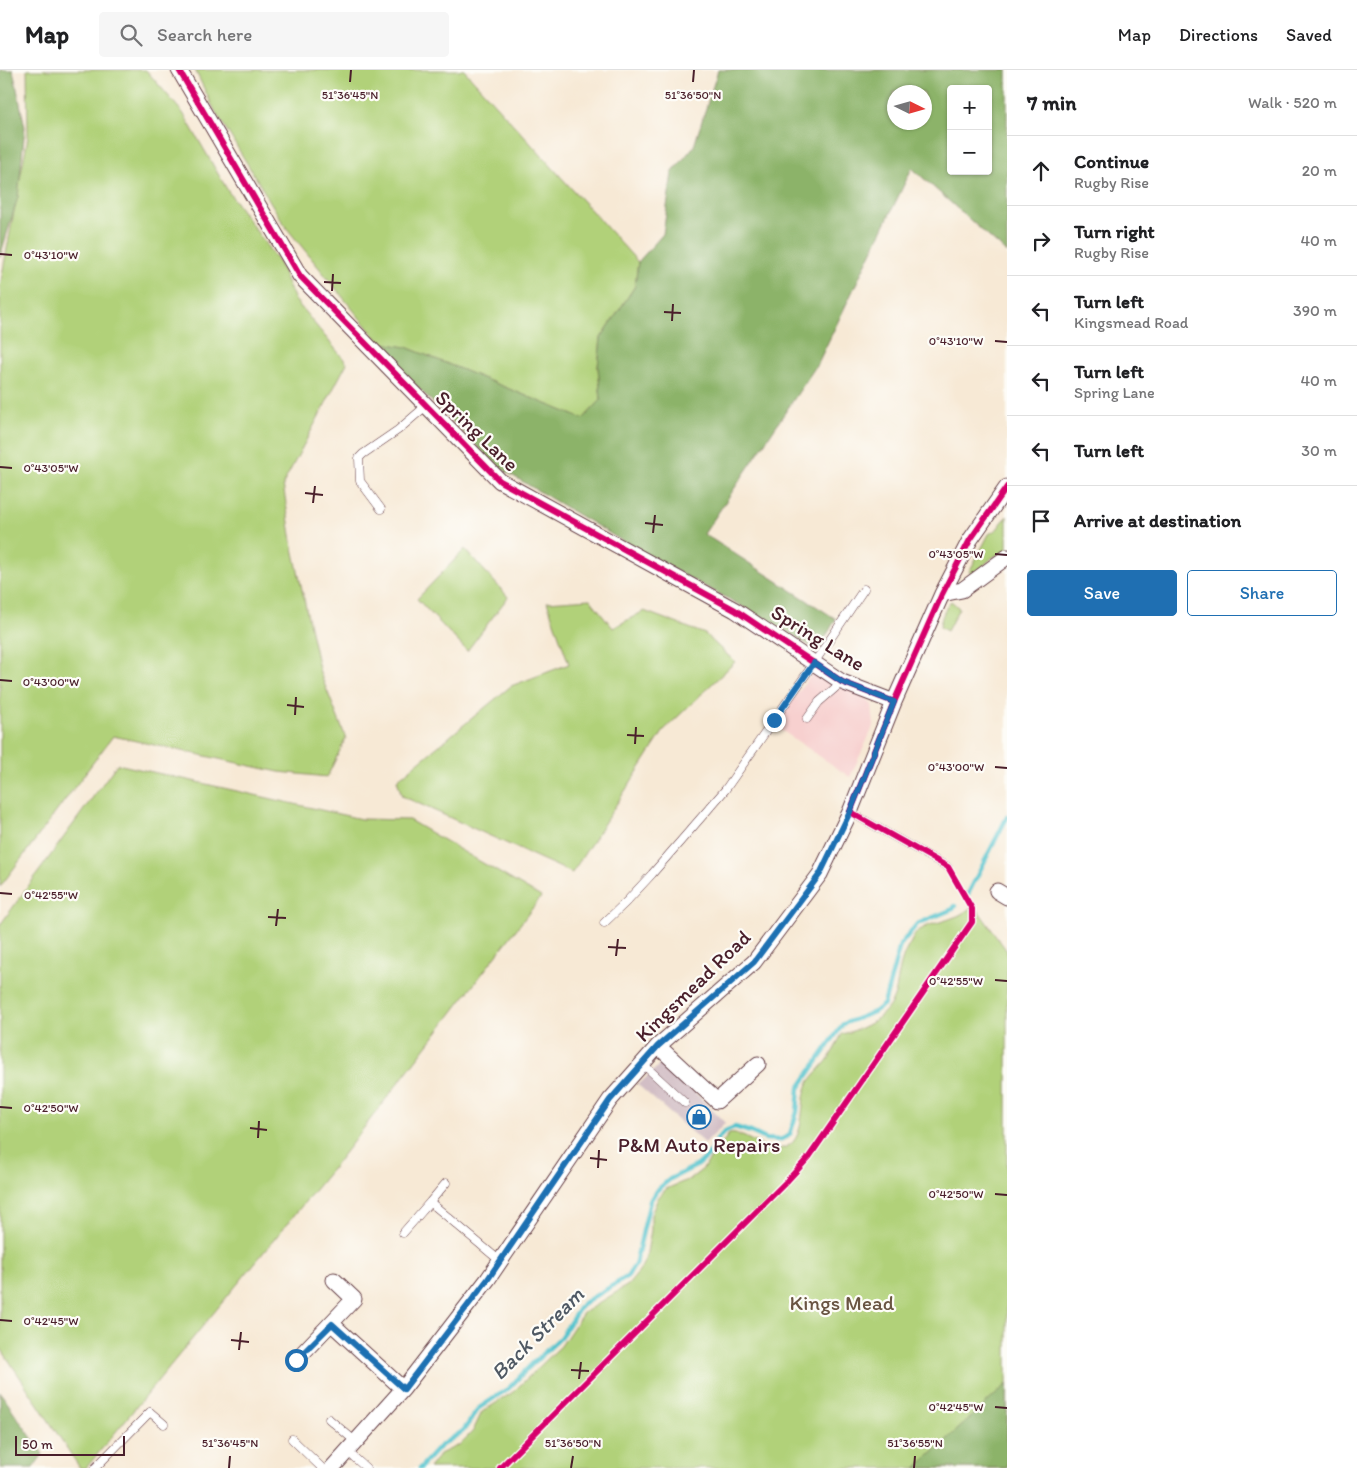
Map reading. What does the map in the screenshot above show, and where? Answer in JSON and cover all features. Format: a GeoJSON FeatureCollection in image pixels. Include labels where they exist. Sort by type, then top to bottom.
{"type":"FeatureCollection","features":[{"type":"Feature","properties":{"kind":"street","name":"Spring Lane"},"geometry":{"type":"LineString","coordinates":[[179,70],[300,276],[500,482],[735,610],[842,682],[894,702]]}},
{"type":"Feature","properties":{"kind":"street","name":"Kingsmead Road"},"geometry":{"type":"LineString","coordinates":[[332,1468],[404,1389],[500,1261],[610,1100],[658,1046],[754,962],[820,874],[850,812],[894,702],[942,594],[970,540],[1007,487]]}},
{"type":"Feature","properties":{"kind":"street"},"geometry":{"type":"LineString","coordinates":[[942,594],[962,590],[1007,557]]}},
{"type":"Feature","properties":{"kind":"street"},"geometry":{"type":"LineString","coordinates":[[658,1046],[717,1101],[758,1064]]}},
{"type":"Feature","properties":{"kind":"street"},"geometry":{"type":"LineString","coordinates":[[296,1360],[354,1299],[334,1280]]}},
{"type":"Feature","properties":{"kind":"street"},"geometry":{"type":"LineString","coordinates":[[332,1324],[404,1389]]}},
{"type":"Feature","properties":{"kind":"lane"},"geometry":{"type":"LineString","coordinates":[[381,509],[360,481],[359,458],[398,430],[426,406]]}},
{"type":"Feature","properties":{"kind":"lane"},"geometry":{"type":"LineString","coordinates":[[604,923],[646,881],[724,790],[864,589]]}},
{"type":"Feature","properties":{"kind":"lane"},"geometry":{"type":"LineString","coordinates":[[807,719],[819,702],[842,682]]}},
{"type":"Feature","properties":{"kind":"lane"},"geometry":{"type":"LineString","coordinates":[[850,812],[948,867]]}},
{"type":"Feature","properties":{"kind":"lane"},"geometry":{"type":"LineString","coordinates":[[643,1064],[684,1103]]}},
{"type":"Feature","properties":{"kind":"lane"},"geometry":{"type":"LineString","coordinates":[[403,1233],[446,1183]]}},
{"type":"Feature","properties":{"kind":"lane"},"geometry":{"type":"LineString","coordinates":[[430,1202],[500,1261]]}},
{"type":"Feature","properties":{"kind":"lane"},"geometry":{"type":"LineString","coordinates":[[95,1468],[150,1412],[164,1424]]}},
{"type":"Feature","properties":{"kind":"lane"},"geometry":{"type":"LineString","coordinates":[[329,1419],[366,1468]]}},
{"type":"Feature","properties":{"kind":"lane"},"geometry":{"type":"LineString","coordinates":[[292,1439],[322,1468]]}},
{"type":"Feature","properties":{"kind":"shaded area"},"geometry":{"type":"Polygon","coordinates":[[[814,671],[856,689],[872,705],[874,725],[850,777],[774,725],[814,671]]]}},
{"type":"Feature","properties":{"kind":"shaded area"},"geometry":{"type":"Polygon","coordinates":[[[664,1061],[725,1123],[705,1144],[638,1085],[664,1061]]]}},
{"type":"Feature","properties":{"kind":"green space"},"geometry":{"type":"Polygon","coordinates":[[[0,70],[13,70],[25,127],[18,197],[0,257],[0,70]]]}},
{"type":"Feature","properties":{"kind":"green space"},"geometry":{"type":"Polygon","coordinates":[[[27,70],[146,70],[183,113],[228,191],[279,263],[295,300],[347,363],[283,484],[293,548],[320,673],[346,738],[327,777],[279,772],[113,736],[0,887],[0,286],[28,136],[27,70]]]}},
{"type":"Feature","properties":{"kind":"green space"},"geometry":{"type":"Polygon","coordinates":[[[195,70],[464,70],[638,262],[635,286],[601,338],[598,367],[601,400],[583,419],[406,347],[380,343],[285,226],[214,109],[195,70]]]}},
{"type":"Feature","properties":{"kind":"green space"},"geometry":{"type":"Polygon","coordinates":[[[718,70],[1007,70],[1007,253],[912,168],[818,363],[704,534],[836,619],[818,650],[738,604],[646,555],[498,467],[371,341],[406,347],[583,419],[601,400],[598,367],[601,338],[635,286],[638,262],[663,234],[672,173],[694,146],[718,70]]]}},
{"type":"Feature","properties":{"kind":"green space"},"geometry":{"type":"Polygon","coordinates":[[[1007,516],[1007,551],[993,557],[974,574],[969,572],[989,534],[997,529],[1007,516]]]}},
{"type":"Feature","properties":{"kind":"green space"},"geometry":{"type":"Polygon","coordinates":[[[465,549],[508,597],[467,651],[417,599],[465,549]]]}},
{"type":"Feature","properties":{"kind":"green space"},"geometry":{"type":"Polygon","coordinates":[[[590,599],[613,628],[644,611],[705,634],[735,662],[665,729],[572,873],[402,796],[397,780],[511,686],[569,664],[547,602],[590,599]]]}},
{"type":"Feature","properties":{"kind":"green space"},"geometry":{"type":"Polygon","coordinates":[[[951,601],[959,608],[947,631],[940,627],[941,620],[951,601]]]}},
{"type":"Feature","properties":{"kind":"green space"},"geometry":{"type":"Polygon","coordinates":[[[117,764],[361,819],[409,820],[541,897],[333,1168],[86,1468],[80,1468],[0,1347],[0,925],[117,764]]]}},
{"type":"Feature","properties":{"kind":"green space","name":"Kings Mead"},"geometry":{"type":"Polygon","coordinates":[[[972,907],[977,909],[1007,951],[1007,1468],[429,1468],[440,1454],[459,1445],[473,1431],[482,1412],[513,1392],[561,1346],[583,1313],[628,1285],[639,1272],[646,1258],[651,1230],[651,1215],[658,1198],[666,1189],[690,1179],[703,1169],[729,1134],[740,1135],[763,1146],[776,1149],[787,1147],[794,1141],[801,1123],[809,1082],[829,1058],[842,1034],[867,1025],[887,1009],[895,994],[903,958],[916,933],[957,916],[972,907]]]}},
{"type":"Feature","properties":{"kind":"green space"},"geometry":{"type":"Polygon","coordinates":[[[1007,1384],[1007,1468],[916,1468],[1007,1384]]]}},
{"type":"Feature","properties":{"kind":"green space"},"geometry":{"type":"Polygon","coordinates":[[[0,1392],[43,1454],[33,1468],[0,1468],[0,1392]]]}},
{"type":"Feature","properties":{"kind":"waterway","name":"Back Stream"},"geometry":{"type":"LineString","coordinates":[[968,894],[1007,817]]}},
{"type":"Feature","properties":{"kind":"waterway","name":"Back Stream"},"geometry":{"type":"LineString","coordinates":[[420,1468],[440,1446],[463,1431],[479,1408],[509,1388],[560,1338],[582,1304],[627,1277],[635,1265],[650,1201],[656,1191],[670,1179],[698,1165],[708,1156],[718,1138],[727,1130],[735,1127],[766,1139],[779,1140],[790,1134],[797,1112],[799,1088],[843,1024],[874,1012],[884,1004],[900,945],[917,924],[953,909],[955,906]]}},
{"type":"Feature","properties":{"kind":"cycle path"},"geometry":{"type":"LineString","coordinates":[[179,70],[300,276],[500,481],[735,610],[842,682],[894,702]]}},
{"type":"Feature","properties":{"kind":"cycle path"},"geometry":{"type":"LineString","coordinates":[[500,1468],[809,1157],[972,922],[972,909],[948,867],[850,812],[894,702],[942,594],[970,540],[1007,487]]}},
{"type":"Feature","properties":{"kind":"place","name":"P&M Auto Repairs"},"geometry":{"type":"Point","coordinates":[699,1117]}},
{"type":"Feature","properties":{"kind":"route"},"geometry":{"type":"LineString","coordinates":[[296,1360],[332,1324],[404,1389],[488,1279],[610,1100],[658,1046],[754,962],[820,874],[850,812],[894,702],[842,682],[814,663],[774,720]]}}]}
